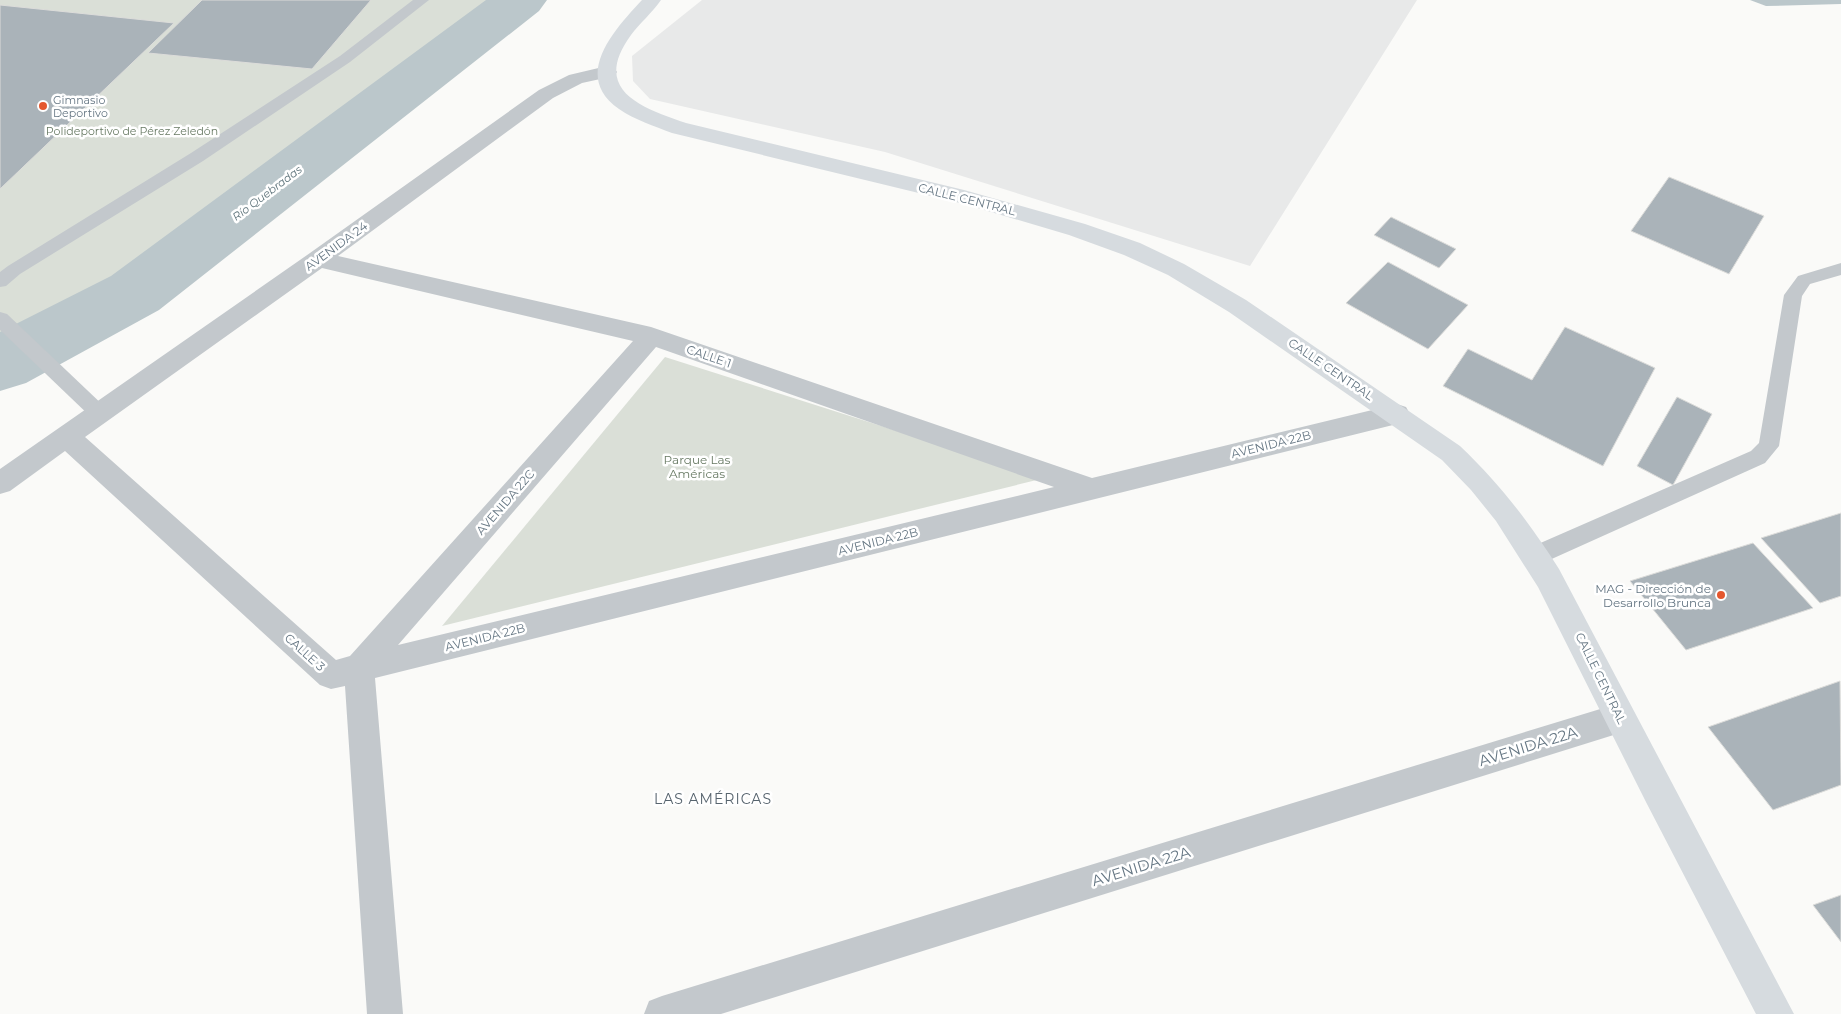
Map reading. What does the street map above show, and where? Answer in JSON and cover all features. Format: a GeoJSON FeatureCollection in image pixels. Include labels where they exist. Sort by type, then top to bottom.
{"type":"FeatureCollection","features":[{"type":"Feature","properties":{"kind":"main road"},"geometry":{"type":"LineString","coordinates":[[608,72],[609,58],[616,42],[652,0]]}},
{"type":"Feature","properties":{"kind":"main road","name":"CALLE CENTRAL"},"geometry":{"type":"LineString","coordinates":[[608,72],[614,94],[624,102],[638,111],[679,128],[970,199],[1062,225],[1134,250],[1175,269],[1231,301],[1451,453],[1474,473],[1496,499],[1537,555],[1577,629],[1620,718],[1776,1014]]}},
{"type":"Feature","properties":{"kind":"street","name":"AVENIDA 24"},"geometry":{"type":"LineString","coordinates":[[0,483],[318,259],[546,94],[576,80],[608,72]]}},
{"type":"Feature","properties":{"kind":"street","name":"CALLE 1"},"geometry":{"type":"LineString","coordinates":[[318,259],[650,336],[1090,488]]}},
{"type":"Feature","properties":{"kind":"street","name":"AVENIDA 22C"},"geometry":{"type":"LineString","coordinates":[[359,668],[650,336]]}},
{"type":"Feature","properties":{"kind":"street","name":"AVENIDA 22B"},"geometry":{"type":"LineString","coordinates":[[359,668],[1397,414]]}},
{"type":"Feature","properties":{"kind":"street","name":"CALLE 3"},"geometry":{"type":"LineString","coordinates":[[67,437],[331,676],[359,668]]}},
{"type":"Feature","properties":{"kind":"street"},"geometry":{"type":"LineString","coordinates":[[359,668],[385,1014]]}},
{"type":"Feature","properties":{"kind":"street","name":"AVENIDA 22A"},"geometry":{"type":"LineString","coordinates":[[662,1014],[1620,718]]}},
{"type":"Feature","properties":{"kind":"lane"},"geometry":{"type":"LineString","coordinates":[[0,281],[14,270],[196,157],[345,59],[422,0]]}},
{"type":"Feature","properties":{"kind":"lane"},"geometry":{"type":"LineString","coordinates":[[1537,555],[1758,457],[1769,446],[1793,295],[1804,280],[1841,269]]}},
{"type":"Feature","properties":{"kind":"lane"},"geometry":{"type":"LineString","coordinates":[[0,319],[100,414]]}},
{"type":"Feature","properties":{"kind":"shaded area"},"geometry":{"type":"Polygon","coordinates":[[[702,0],[1417,0],[1250,266],[885,152],[650,99],[633,81],[632,56],[702,0]]]}},
{"type":"Feature","properties":{"kind":"green space","name":"Polideportivo de Pérez Zeledón"},"geometry":{"type":"Polygon","coordinates":[[[0,0],[520,0],[135,293],[0,364],[0,0]]]}},
{"type":"Feature","properties":{"kind":"green space","name":"Parque Las Américas"},"geometry":{"type":"Polygon","coordinates":[[[665,357],[1045,478],[442,626],[665,357]]]}},
{"type":"Feature","properties":{"kind":"building"},"geometry":{"type":"Polygon","coordinates":[[[202,0],[371,0],[312,69],[148,53],[202,0]]]}},
{"type":"Feature","properties":{"kind":"building","name":"Gimnasio Deportivo"},"geometry":{"type":"Polygon","coordinates":[[[0,5],[174,23],[0,189],[0,5]]]}},
{"type":"Feature","properties":{"kind":"building"},"geometry":{"type":"Polygon","coordinates":[[[1669,177],[1764,216],[1729,274],[1631,231],[1669,177]]]}},
{"type":"Feature","properties":{"kind":"building"},"geometry":{"type":"Polygon","coordinates":[[[1391,217],[1456,249],[1439,268],[1374,235],[1391,217]]]}},
{"type":"Feature","properties":{"kind":"building"},"geometry":{"type":"Polygon","coordinates":[[[1388,262],[1468,305],[1428,349],[1346,303],[1388,262]]]}},
{"type":"Feature","properties":{"kind":"building"},"geometry":{"type":"Polygon","coordinates":[[[1565,327],[1655,368],[1603,466],[1443,386],[1468,349],[1532,380],[1565,327]]]}},
{"type":"Feature","properties":{"kind":"building"},"geometry":{"type":"Polygon","coordinates":[[[1677,397],[1712,414],[1673,485],[1637,466],[1677,397]]]}},
{"type":"Feature","properties":{"kind":"building"},"geometry":{"type":"Polygon","coordinates":[[[1841,513],[1841,596],[1820,603],[1761,538],[1841,513]]]}},
{"type":"Feature","properties":{"kind":"building","name":"MAG - Dirección de Desarrollo Brunca"},"geometry":{"type":"Polygon","coordinates":[[[1753,543],[1813,608],[1686,650],[1630,581],[1753,543]]]}},
{"type":"Feature","properties":{"kind":"building"},"geometry":{"type":"Polygon","coordinates":[[[1840,681],[1841,785],[1773,810],[1708,727],[1840,681]]]}},
{"type":"Feature","properties":{"kind":"building"},"geometry":{"type":"Polygon","coordinates":[[[1841,895],[1841,942],[1813,905],[1841,895]]]}},
{"type":"Feature","properties":{"kind":"waterway","name":"Río Quebradas"},"geometry":{"type":"LineString","coordinates":[[0,364],[135,293],[520,0]]}},
{"type":"Feature","properties":{"kind":"waterway"},"geometry":{"type":"LineString","coordinates":[[1755,0],[1766,3],[1841,1]]}},
{"type":"Feature","properties":{"kind":"place","name":"Gimnasio Deportivo"},"geometry":{"type":"Point","coordinates":[43,106]}},
{"type":"Feature","properties":{"kind":"place","name":"MAG - Dirección de Desarrollo Brunca"},"geometry":{"type":"Point","coordinates":[1721,595]}},
{"type":"Feature","properties":{"kind":"district","name":"LAS AMÉRICAS"},"geometry":{"type":"Point","coordinates":[713,799]}}]}
